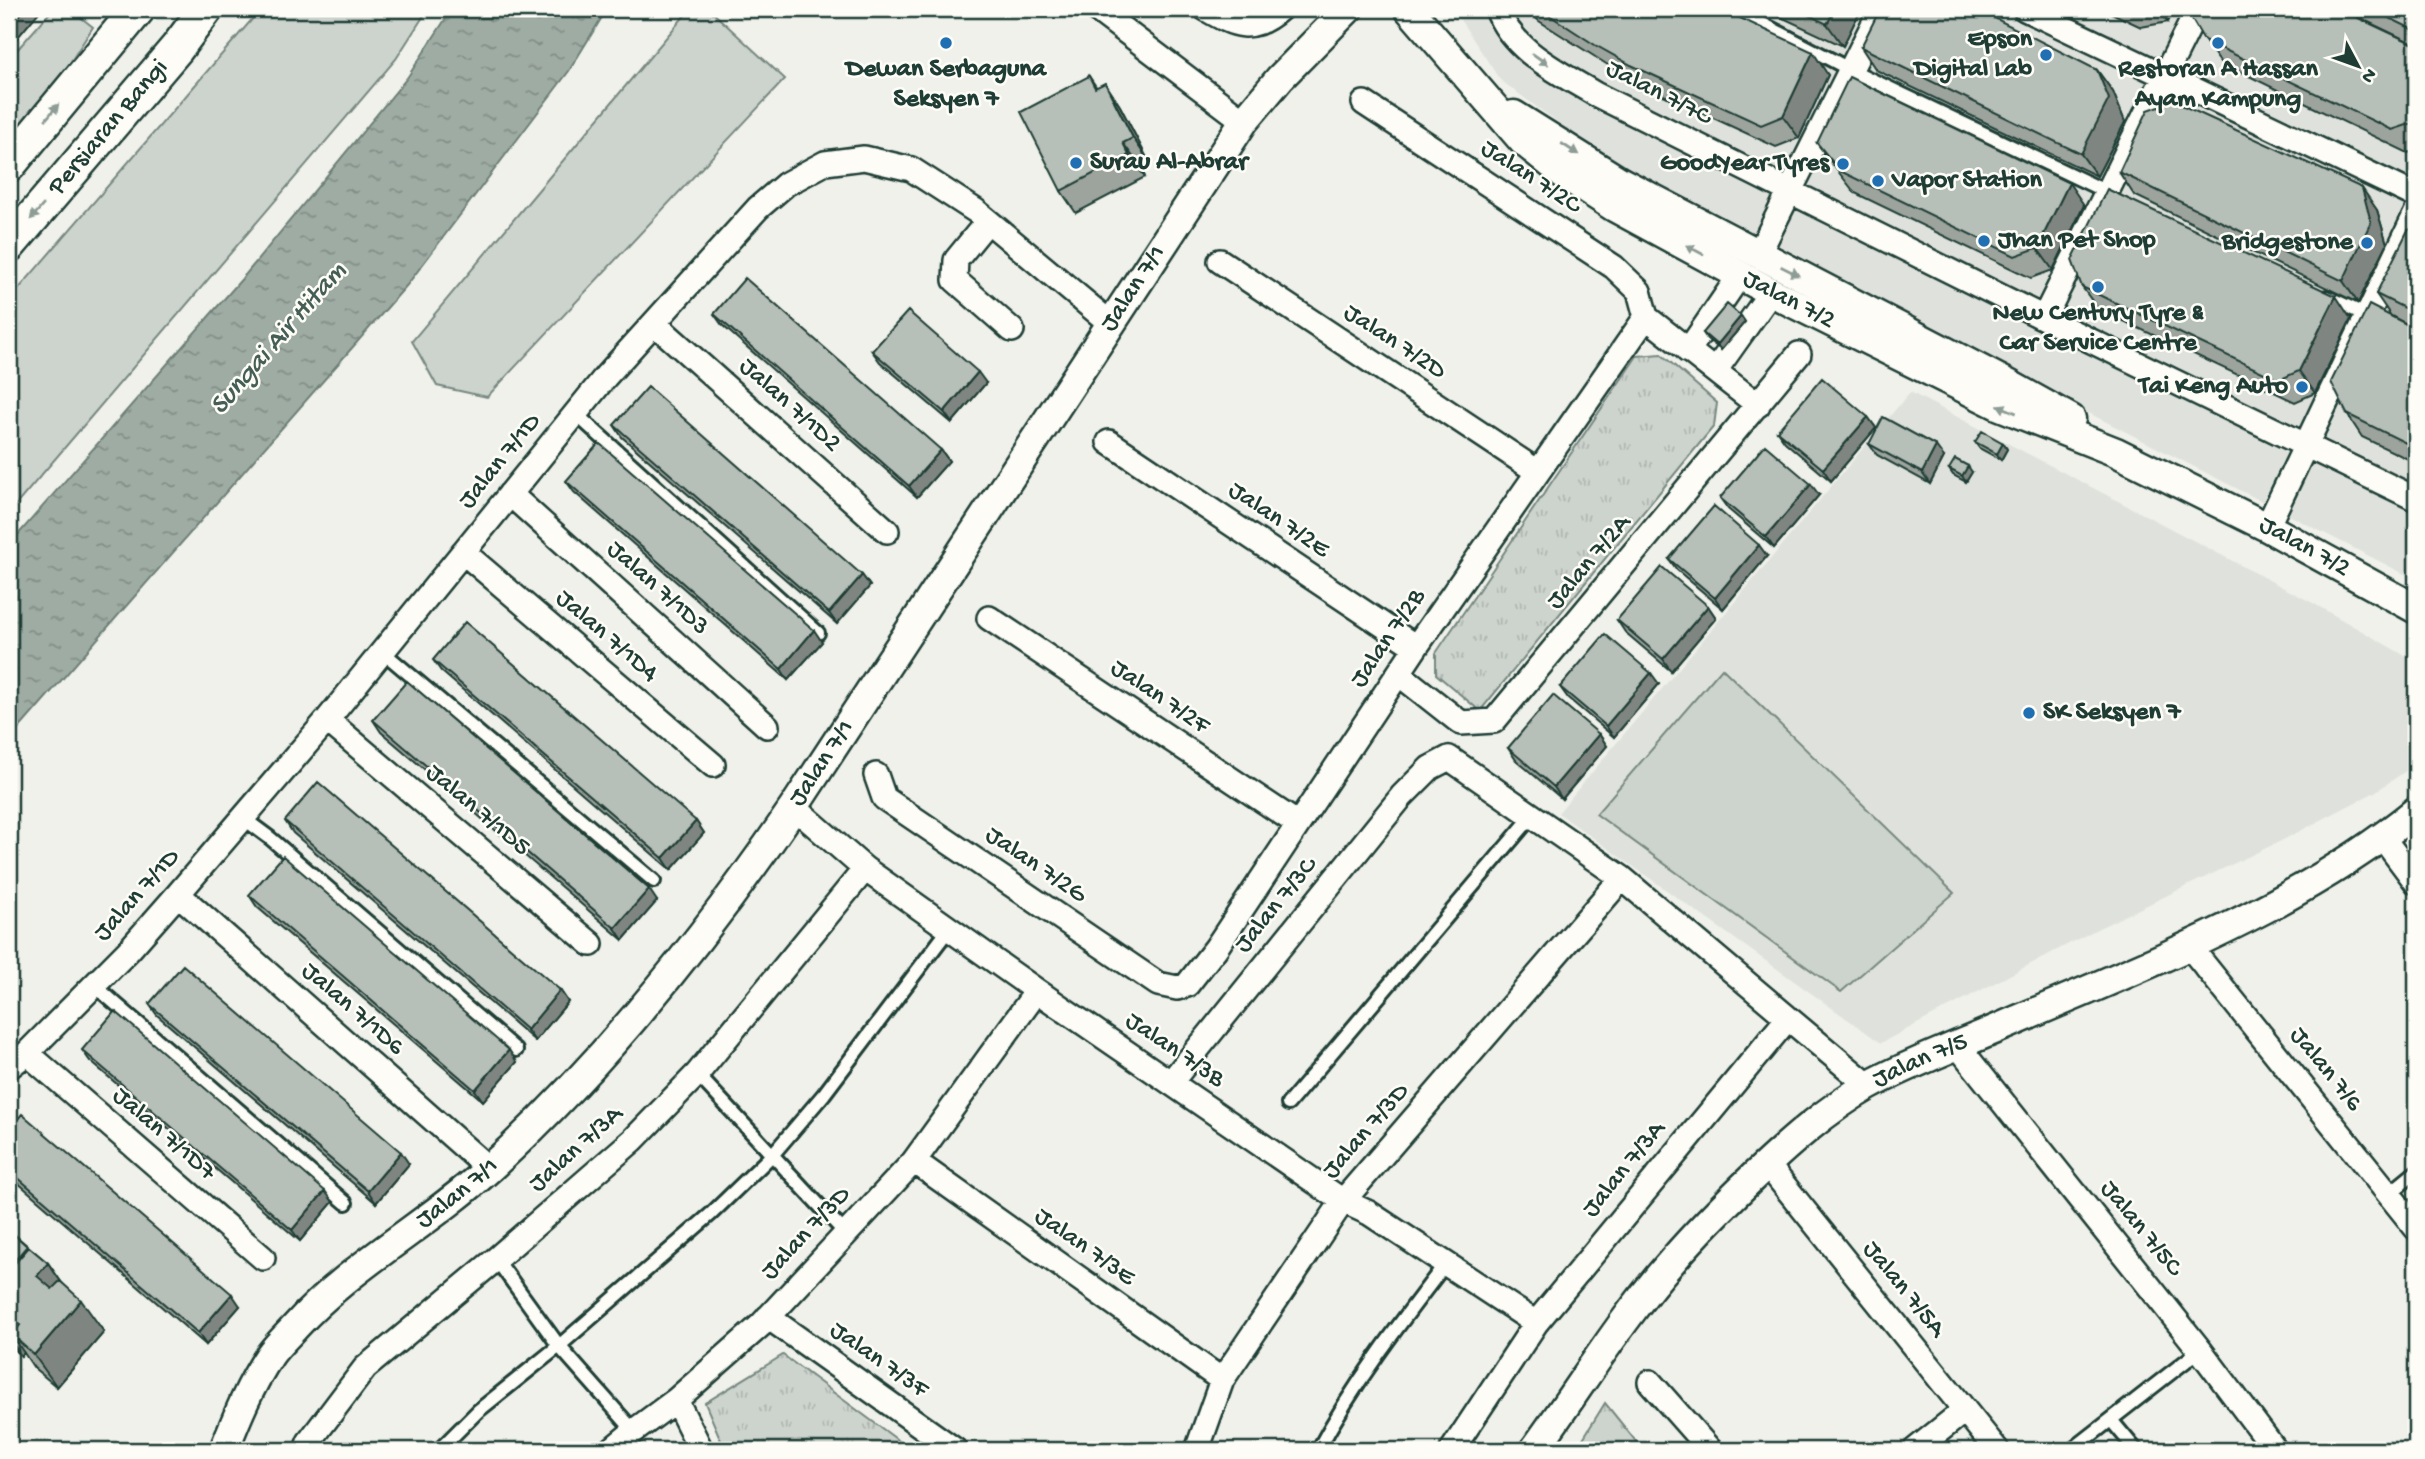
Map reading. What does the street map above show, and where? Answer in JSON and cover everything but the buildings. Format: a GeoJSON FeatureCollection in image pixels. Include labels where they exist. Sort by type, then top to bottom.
{"type":"FeatureCollection","features":[{"type":"Feature","properties":{"kind":"main road","name":"Persiaran Bangi"},"geometry":{"type":"LineString","coordinates":[[9,245],[177,48],[206,9]]}},
{"type":"Feature","properties":{"kind":"main road","name":"Persiaran Bangi"},"geometry":{"type":"LineString","coordinates":[[9,165],[132,11]]}},
{"type":"Feature","properties":{"kind":"street"},"geometry":{"type":"LineString","coordinates":[[1206,9],[1226,20],[1247,25],[1265,22],[1280,9]]}},
{"type":"Feature","properties":{"kind":"street","name":"Jalan 7/1"},"geometry":{"type":"LineString","coordinates":[[224,1450],[243,1402],[272,1353],[318,1302],[489,1169],[589,1068],[667,978],[764,851],[1244,121],[1280,78],[1349,9]]}},
{"type":"Feature","properties":{"kind":"street","name":"Jalan 7/2"},"geometry":{"type":"LineString","coordinates":[[1409,9],[1491,100],[1749,265],[2021,391],[2065,415],[2116,452]]}},
{"type":"Feature","properties":{"kind":"street","name":"Jalan 7/7C"},"geometry":{"type":"LineString","coordinates":[[1497,9],[1502,22],[1517,41],[1538,58],[1595,94],[2044,318],[2416,499]]}},
{"type":"Feature","properties":{"kind":"street"},"geometry":{"type":"LineString","coordinates":[[1688,351],[1749,265],[1881,9]]}},
{"type":"Feature","properties":{"kind":"street"},"geometry":{"type":"LineString","coordinates":[[2025,9],[2416,196]]}},
{"type":"Feature","properties":{"kind":"street"},"geometry":{"type":"LineString","coordinates":[[2044,318],[2113,195],[2165,76],[2198,9]]}},
{"type":"Feature","properties":{"kind":"street"},"geometry":{"type":"LineString","coordinates":[[1104,11],[1244,121]]}},
{"type":"Feature","properties":{"kind":"street","name":"Jalan 7/2C"},"geometry":{"type":"LineString","coordinates":[[1364,103],[1614,267],[1639,292],[1646,317]]}},
{"type":"Feature","properties":{"kind":"street","name":"Jalan 7/1D"},"geometry":{"type":"LineString","coordinates":[[18,1060],[128,951],[178,894],[327,720],[576,414],[758,208],[786,184],[825,163],[864,158],[911,169],[988,222],[1110,323]]}},
{"type":"Feature","properties":{"kind":"street"},"geometry":{"type":"LineString","coordinates":[[2266,527],[2416,213]]}},
{"type":"Feature","properties":{"kind":"street"},"geometry":{"type":"LineString","coordinates":[[988,222],[956,260],[955,280],[1012,330]]}},
{"type":"Feature","properties":{"kind":"street","name":"Jalan 7/2D"},"geometry":{"type":"LineString","coordinates":[[1220,261],[1538,472]]}},
{"type":"Feature","properties":{"kind":"street","name":"Jalan 7/2"},"geometry":{"type":"LineString","coordinates":[[1749,265],[1771,292],[2000,406],[2116,452],[2266,527],[2416,609]]}},
{"type":"Feature","properties":{"kind":"street"},"geometry":{"type":"LineString","coordinates":[[1715,371],[1771,292]]}},
{"type":"Feature","properties":{"kind":"street"},"geometry":{"type":"LineString","coordinates":[[1646,317],[1758,405]]}},
{"type":"Feature","properties":{"kind":"street","name":"Jalan 7/2B"},"geometry":{"type":"LineString","coordinates":[[1177,988],[1188,985],[1196,975],[1416,647],[1646,317]]}},
{"type":"Feature","properties":{"kind":"street","name":"Jalan 7/1D2"},"geometry":{"type":"LineString","coordinates":[[654,323],[887,531]]}},
{"type":"Feature","properties":{"kind":"street","name":"Jalan 7/2A"},"geometry":{"type":"LineString","coordinates":[[1399,674],[1461,723],[1494,721],[1799,354]]}},
{"type":"Feature","properties":{"kind":"street","name":"Jalan 7/2E"},"geometry":{"type":"LineString","coordinates":[[1110,442],[1416,647]]}},
{"type":"Feature","properties":{"kind":"street","name":"Jalan 7/1D3"},"geometry":{"type":"LineString","coordinates":[[510,494],[767,726]]}},
{"type":"Feature","properties":{"kind":"street","name":"Jalan 7/1D4"},"geometry":{"type":"LineString","coordinates":[[463,552],[713,765]]}},
{"type":"Feature","properties":{"kind":"street","name":"Jalan 7/2F"},"geometry":{"type":"LineString","coordinates":[[989,618],[1298,824]]}},
{"type":"Feature","properties":{"kind":"street","name":"Jalan 7/1D5"},"geometry":{"type":"LineString","coordinates":[[327,720],[592,944]]}},
{"type":"Feature","properties":{"kind":"street","name":"Jalan 7/3C"},"geometry":{"type":"LineString","coordinates":[[1171,1082],[1402,796],[1430,768],[1449,758],[1533,815]]}},
{"type":"Feature","properties":{"kind":"street","name":"Jalan 7/2G"},"geometry":{"type":"LineString","coordinates":[[876,775],[884,797],[1158,984],[1177,988]]}},
{"type":"Feature","properties":{"kind":"street","name":"Jalan 7/3B"},"geometry":{"type":"LineString","coordinates":[[793,807],[865,869],[1037,991],[1343,1201],[1369,1213],[1536,1323]]}},
{"type":"Feature","properties":{"kind":"street","name":"Jalan 7/5"},"geometry":{"type":"LineString","coordinates":[[1534,1450],[1611,1340],[1671,1262],[1718,1211],[1816,1121],[1869,1086],[2190,947],[2317,880],[2384,838],[2416,811]]}},
{"type":"Feature","properties":{"kind":"street"},"geometry":{"type":"LineString","coordinates":[[1533,815],[1622,878],[1869,1086]]}},
{"type":"Feature","properties":{"kind":"street"},"geometry":{"type":"LineString","coordinates":[[2384,838],[2416,882]]}},
{"type":"Feature","properties":{"kind":"street","name":"Jalan 7/3A"},"geometry":{"type":"LineString","coordinates":[[306,1450],[309,1442],[365,1368],[633,1140],[697,1074],[865,869]]}},
{"type":"Feature","properties":{"kind":"street","name":"Jalan 7/3D"},"geometry":{"type":"LineString","coordinates":[[1197,1450],[1222,1380],[1343,1201],[1622,878]]}},
{"type":"Feature","properties":{"kind":"street","name":"Jalan 7/1D6"},"geometry":{"type":"LineString","coordinates":[[178,894],[489,1169]]}},
{"type":"Feature","properties":{"kind":"street","name":"Jalan 7/6"},"geometry":{"type":"LineString","coordinates":[[2190,947],[2416,1228]]}},
{"type":"Feature","properties":{"kind":"street","name":"Jalan 7/3D"},"geometry":{"type":"LineString","coordinates":[[611,1450],[676,1400],[768,1317],[914,1161],[1037,991]]}},
{"type":"Feature","properties":{"kind":"street","name":"Jalan 7/3A"},"geometry":{"type":"LineString","coordinates":[[1452,1450],[1536,1323],[1788,1018]]}},
{"type":"Feature","properties":{"kind":"street","name":"Jalan 7/5C"},"geometry":{"type":"LineString","coordinates":[[1958,1046],[2200,1350],[2275,1450]]}},
{"type":"Feature","properties":{"kind":"street","name":"Jalan 7/1D7"},"geometry":{"type":"LineString","coordinates":[[18,1060],[263,1258]]}},
{"type":"Feature","properties":{"kind":"street","name":"Jalan 7/3E"},"geometry":{"type":"LineString","coordinates":[[914,1161],[1222,1380]]}},
{"type":"Feature","properties":{"kind":"street","name":"Jalan 7/5A"},"geometry":{"type":"LineString","coordinates":[[1767,1164],[1997,1450]]}},
{"type":"Feature","properties":{"kind":"street","name":"Jalan 7/3F"},"geometry":{"type":"LineString","coordinates":[[768,1317],[955,1450]]}},
{"type":"Feature","properties":{"kind":"street"},"geometry":{"type":"LineString","coordinates":[[1650,1382],[1710,1450]]}},
{"type":"Feature","properties":{"kind":"street"},"geometry":{"type":"LineString","coordinates":[[676,1400],[701,1450]]}},
{"type":"Feature","properties":{"kind":"street"},"geometry":{"type":"LineString","coordinates":[[1915,1450],[1965,1410]]}},
{"type":"Feature","properties":{"kind":"lane"},"geometry":{"type":"LineString","coordinates":[[1734,9],[1851,70],[2113,195]]}},
{"type":"Feature","properties":{"kind":"lane"},"geometry":{"type":"LineString","coordinates":[[2318,292],[2368,316]]}},
{"type":"Feature","properties":{"kind":"lane"},"geometry":{"type":"LineString","coordinates":[[576,414],[818,633]]}},
{"type":"Feature","properties":{"kind":"lane"},"geometry":{"type":"LineString","coordinates":[[383,652],[654,881]]}},
{"type":"Feature","properties":{"kind":"lane"},"geometry":{"type":"LineString","coordinates":[[1288,1104],[1533,815]]}},
{"type":"Feature","properties":{"kind":"lane"},"geometry":{"type":"LineString","coordinates":[[243,818],[270,838],[516,1050]]}},
{"type":"Feature","properties":{"kind":"lane"},"geometry":{"type":"LineString","coordinates":[[439,1450],[478,1411],[559,1346],[711,1214],[773,1154],[824,1094],[949,929]]}},
{"type":"Feature","properties":{"kind":"lane"},"geometry":{"type":"LineString","coordinates":[[94,985],[346,1203]]}},
{"type":"Feature","properties":{"kind":"lane"},"geometry":{"type":"LineString","coordinates":[[697,1074],[846,1234]]}},
{"type":"Feature","properties":{"kind":"lane"},"geometry":{"type":"LineString","coordinates":[[2389,1194],[2416,1172]]}},
{"type":"Feature","properties":{"kind":"lane"},"geometry":{"type":"LineString","coordinates":[[496,1259],[559,1346],[634,1431]]}},
{"type":"Feature","properties":{"kind":"lane"},"geometry":{"type":"LineString","coordinates":[[1318,1450],[1338,1413],[1387,1340],[1446,1263]]}},
{"type":"Feature","properties":{"kind":"lane"},"geometry":{"type":"LineString","coordinates":[[2072,1450],[2200,1350]]}},
{"type":"Feature","properties":{"kind":"lane"},"geometry":{"type":"LineString","coordinates":[[2111,1420],[2136,1450]]}},
{"type":"Feature","properties":{"kind":"shaded area"},"geometry":{"type":"Polygon","coordinates":[[[1453,9],[2416,9],[2416,580],[1934,334],[1627,173],[1500,80],[1453,9]]]}},
{"type":"Feature","properties":{"kind":"shaded area","name":"SK Seksyen 7"},"geometry":{"type":"Polygon","coordinates":[[[1910,392],[2311,602],[2416,662],[2416,764],[2375,792],[2281,841],[2097,929],[1881,1043],[1558,813],[1910,392]]]}},
{"type":"Feature","properties":{"kind":"green space"},"geometry":{"type":"Polygon","coordinates":[[[53,9],[70,9],[93,27],[57,83],[9,139],[9,59],[53,9]]]}},
{"type":"Feature","properties":{"kind":"green space"},"geometry":{"type":"Polygon","coordinates":[[[261,9],[428,9],[396,59],[9,513],[9,300],[261,9]]]}},
{"type":"Feature","properties":{"kind":"green space"},"geometry":{"type":"Polygon","coordinates":[[[690,9],[709,9],[785,79],[487,397],[437,386],[412,341],[690,9]]]}},
{"type":"Feature","properties":{"kind":"green space"},"geometry":{"type":"Polygon","coordinates":[[[1661,354],[1717,403],[1714,426],[1480,711],[1436,674],[1436,653],[1637,356],[1661,354]]]}},
{"type":"Feature","properties":{"kind":"green space"},"geometry":{"type":"Polygon","coordinates":[[[1722,668],[1954,893],[1841,992],[1596,814],[1722,668]]]}},
{"type":"Feature","properties":{"kind":"green space"},"geometry":{"type":"Polygon","coordinates":[[[783,1355],[911,1450],[725,1450],[705,1403],[783,1355]]]}},
{"type":"Feature","properties":{"kind":"green space"},"geometry":{"type":"Polygon","coordinates":[[[1605,1403],[1643,1450],[1576,1450],[1605,1403]]]}},
{"type":"Feature","properties":{"kind":"water","name":"Sungai Air Hitam"},"geometry":{"type":"Polygon","coordinates":[[[452,9],[607,9],[569,71],[407,285],[9,740],[9,545],[246,274],[407,78],[452,9]]]}},
{"type":"Feature","properties":{"kind":"place","name":"Dewan Serbaguna Seksyen 7"},"geometry":{"type":"Point","coordinates":[946,43]}},
{"type":"Feature","properties":{"kind":"place","name":"Restoran A Hassan Ayam Kampung"},"geometry":{"type":"Point","coordinates":[2218,43]}},
{"type":"Feature","properties":{"kind":"place","name":"Epson Digital Lab"},"geometry":{"type":"Point","coordinates":[2046,55]}},
{"type":"Feature","properties":{"kind":"place","name":"Surau Al-Abrar"},"geometry":{"type":"Point","coordinates":[1076,163]}},
{"type":"Feature","properties":{"kind":"place","name":"GoodYear Tyres"},"geometry":{"type":"Point","coordinates":[1843,164]}},
{"type":"Feature","properties":{"kind":"place","name":"Vapor Station"},"geometry":{"type":"Point","coordinates":[1878,181]}},
{"type":"Feature","properties":{"kind":"place","name":"Jhan Pet Shop"},"geometry":{"type":"Point","coordinates":[1984,241]}},
{"type":"Feature","properties":{"kind":"place","name":"Bridgestone"},"geometry":{"type":"Point","coordinates":[2367,243]}},
{"type":"Feature","properties":{"kind":"place","name":"New Century Tyre & Car Service Centre"},"geometry":{"type":"Point","coordinates":[2098,287]}},
{"type":"Feature","properties":{"kind":"place","name":"Tai Keng Auto"},"geometry":{"type":"Point","coordinates":[2302,387]}},
{"type":"Feature","properties":{"kind":"place","name":"SK Seksyen 7"},"geometry":{"type":"Point","coordinates":[2029,713]}}]}
